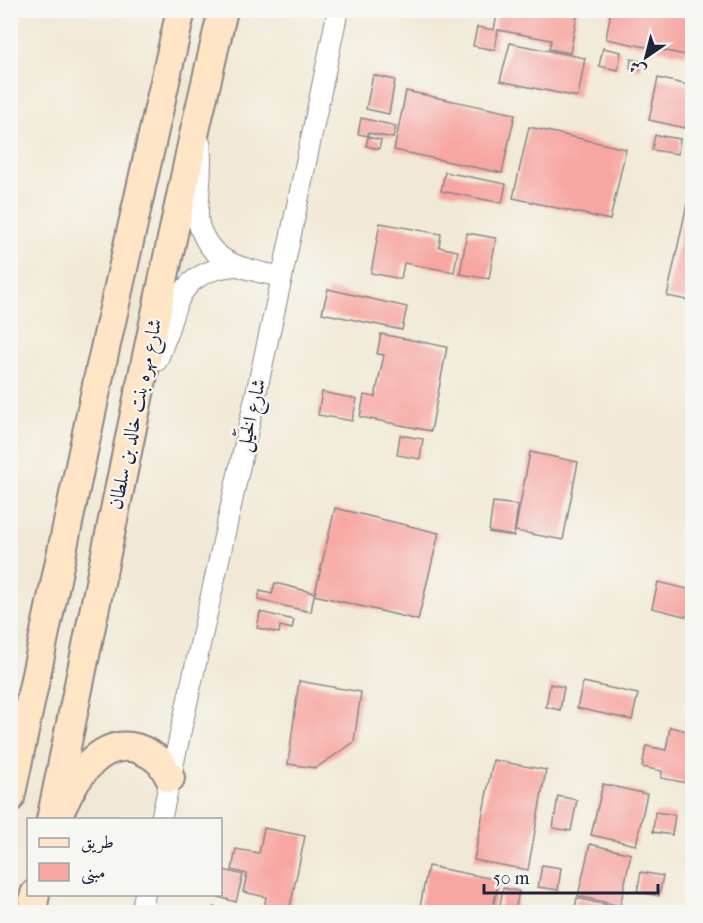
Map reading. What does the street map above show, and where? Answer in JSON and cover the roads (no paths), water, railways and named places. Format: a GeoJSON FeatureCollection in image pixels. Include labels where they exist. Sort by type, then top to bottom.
{"type":"FeatureCollection","features":[{"type":"Feature","properties":{"kind":"street"},"geometry":{"type":"LineString","coordinates":[[10,798],[100,371],[181,10]]}},
{"type":"Feature","properties":{"kind":"street","name":"شارع مهره بنت خالد بن سلطان"},"geometry":{"type":"LineString","coordinates":[[51,818],[140,389],[223,10]]}},
{"type":"Feature","properties":{"kind":"street","name":"شارع الخَيْل"},"geometry":{"type":"LineString","coordinates":[[161,818],[282,277],[338,10]]}},
{"type":"Feature","properties":{"kind":"street"},"geometry":{"type":"LineString","coordinates":[[196,126],[201,155],[198,216],[205,241],[223,260],[235,266],[282,277]]}},
{"type":"Feature","properties":{"kind":"street"},"geometry":{"type":"LineString","coordinates":[[140,389],[160,356],[174,307],[188,285],[198,276],[210,270],[235,266]]}},
{"type":"Feature","properties":{"kind":"street"},"geometry":{"type":"LineString","coordinates":[[56,818],[82,772],[110,748],[128,746],[146,751],[160,762],[170,778]]}},
{"type":"Feature","properties":{"kind":"street"},"geometry":{"type":"LineString","coordinates":[[32,912],[35,896]]}},
{"type":"Feature","properties":{"kind":"street"},"geometry":{"type":"LineString","coordinates":[[141,912],[145,896]]}}]}
